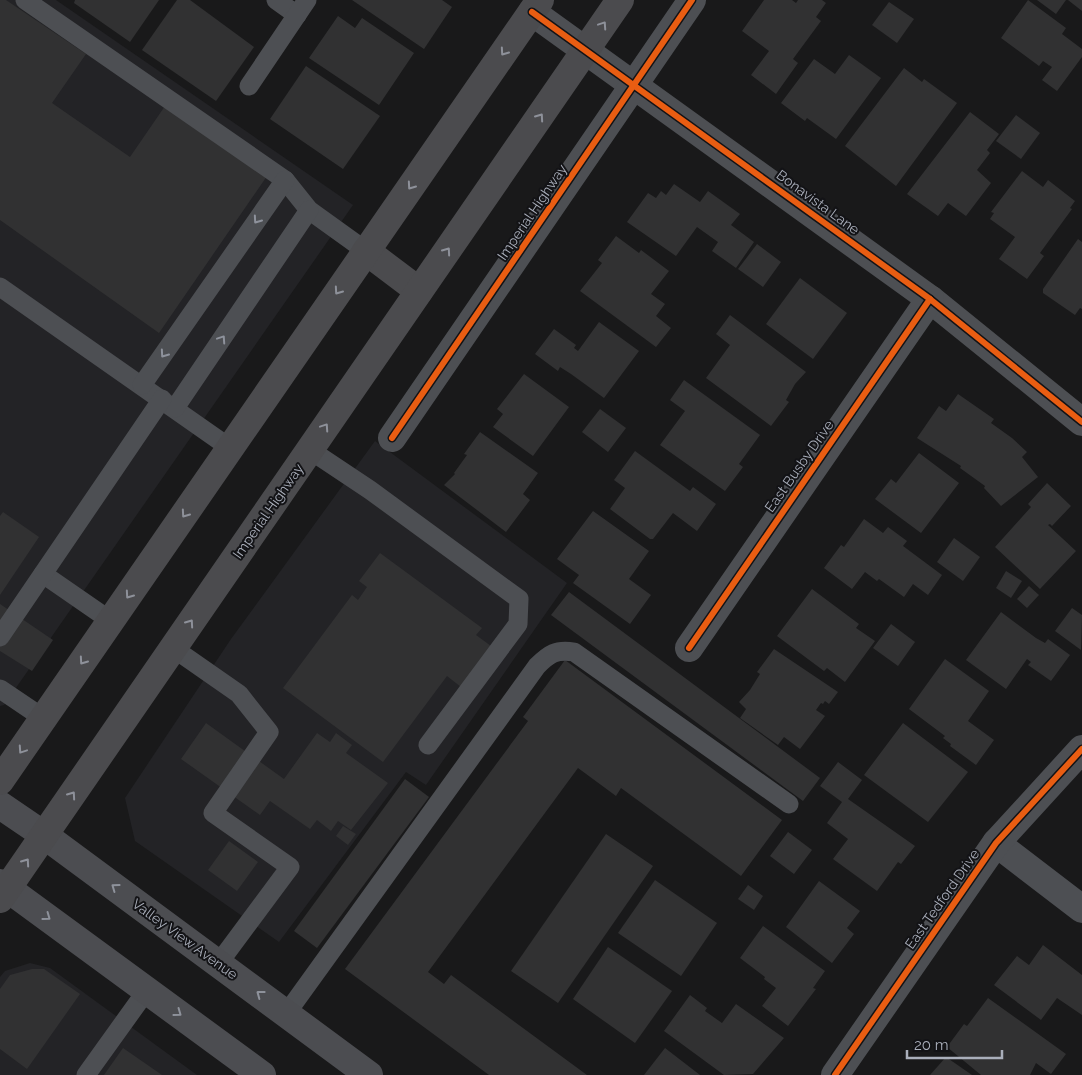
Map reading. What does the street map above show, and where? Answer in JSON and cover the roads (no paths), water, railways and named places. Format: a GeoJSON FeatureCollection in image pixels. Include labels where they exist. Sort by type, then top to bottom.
{"type":"FeatureCollection","features":[{"type":"Feature","properties":{"kind":"main road","name":"Imperial Highway"},"geometry":{"type":"LineString","coordinates":[[2,890],[44,835],[620,0]]}},
{"type":"Feature","properties":{"kind":"main road"},"geometry":{"type":"LineString","coordinates":[[0,781],[536,6]]}},
{"type":"Feature","properties":{"kind":"main road"},"geometry":{"type":"LineString","coordinates":[[366,251],[419,291]]}},
{"type":"Feature","properties":{"kind":"main road","name":"Valley View Avenue"},"geometry":{"type":"LineString","coordinates":[[0,805],[44,835],[369,1075]]}},
{"type":"Feature","properties":{"kind":"main road"},"geometry":{"type":"LineString","coordinates":[[2,890],[147,990],[262,1075]]}},
{"type":"Feature","properties":{"kind":"street","name":"Imperial Highway"},"geometry":{"type":"LineString","coordinates":[[392,438],[692,0]]}},
{"type":"Feature","properties":{"kind":"street","name":"Bonavista Lane"},"geometry":{"type":"LineString","coordinates":[[536,6],[586,51],[930,299],[1082,422]]}},
{"type":"Feature","properties":{"kind":"street","name":"East Busby Drive"},"geometry":{"type":"LineString","coordinates":[[689,648],[930,299]]}},
{"type":"Feature","properties":{"kind":"street","name":"East Tedford Drive"},"geometry":{"type":"LineString","coordinates":[[835,1075],[996,842],[1082,749]]}},
{"type":"Feature","properties":{"kind":"street"},"geometry":{"type":"LineString","coordinates":[[996,842],[1082,909]]}},
{"type":"Feature","properties":{"kind":"lane"},"geometry":{"type":"LineString","coordinates":[[25,0],[285,180],[309,210],[366,251]]}},
{"type":"Feature","properties":{"kind":"lane"},"geometry":{"type":"LineString","coordinates":[[249,86],[302,7],[276,0]]}},
{"type":"Feature","properties":{"kind":"lane"},"geometry":{"type":"LineString","coordinates":[[142,385],[285,180]]}},
{"type":"Feature","properties":{"kind":"lane"},"geometry":{"type":"LineString","coordinates":[[0,637],[43,574],[309,210]]}},
{"type":"Feature","properties":{"kind":"lane"},"geometry":{"type":"LineString","coordinates":[[3,296],[142,385],[230,448]]}},
{"type":"Feature","properties":{"kind":"lane"},"geometry":{"type":"LineString","coordinates":[[310,450],[370,490],[519,599],[518,624],[428,745]]}},
{"type":"Feature","properties":{"kind":"lane"},"geometry":{"type":"LineString","coordinates":[[43,574],[111,621]]}},
{"type":"Feature","properties":{"kind":"lane"},"geometry":{"type":"LineString","coordinates":[[173,648],[239,694],[269,732],[213,813],[290,867],[218,964]]}},
{"type":"Feature","properties":{"kind":"lane"},"geometry":{"type":"LineString","coordinates":[[286,1014],[537,666],[551,652],[562,650],[574,652],[789,804]]}},
{"type":"Feature","properties":{"kind":"lane"},"geometry":{"type":"LineString","coordinates":[[0,689],[43,718]]}},
{"type":"Feature","properties":{"kind":"lane"},"geometry":{"type":"LineString","coordinates":[[86,1075],[147,990]]}}]}
